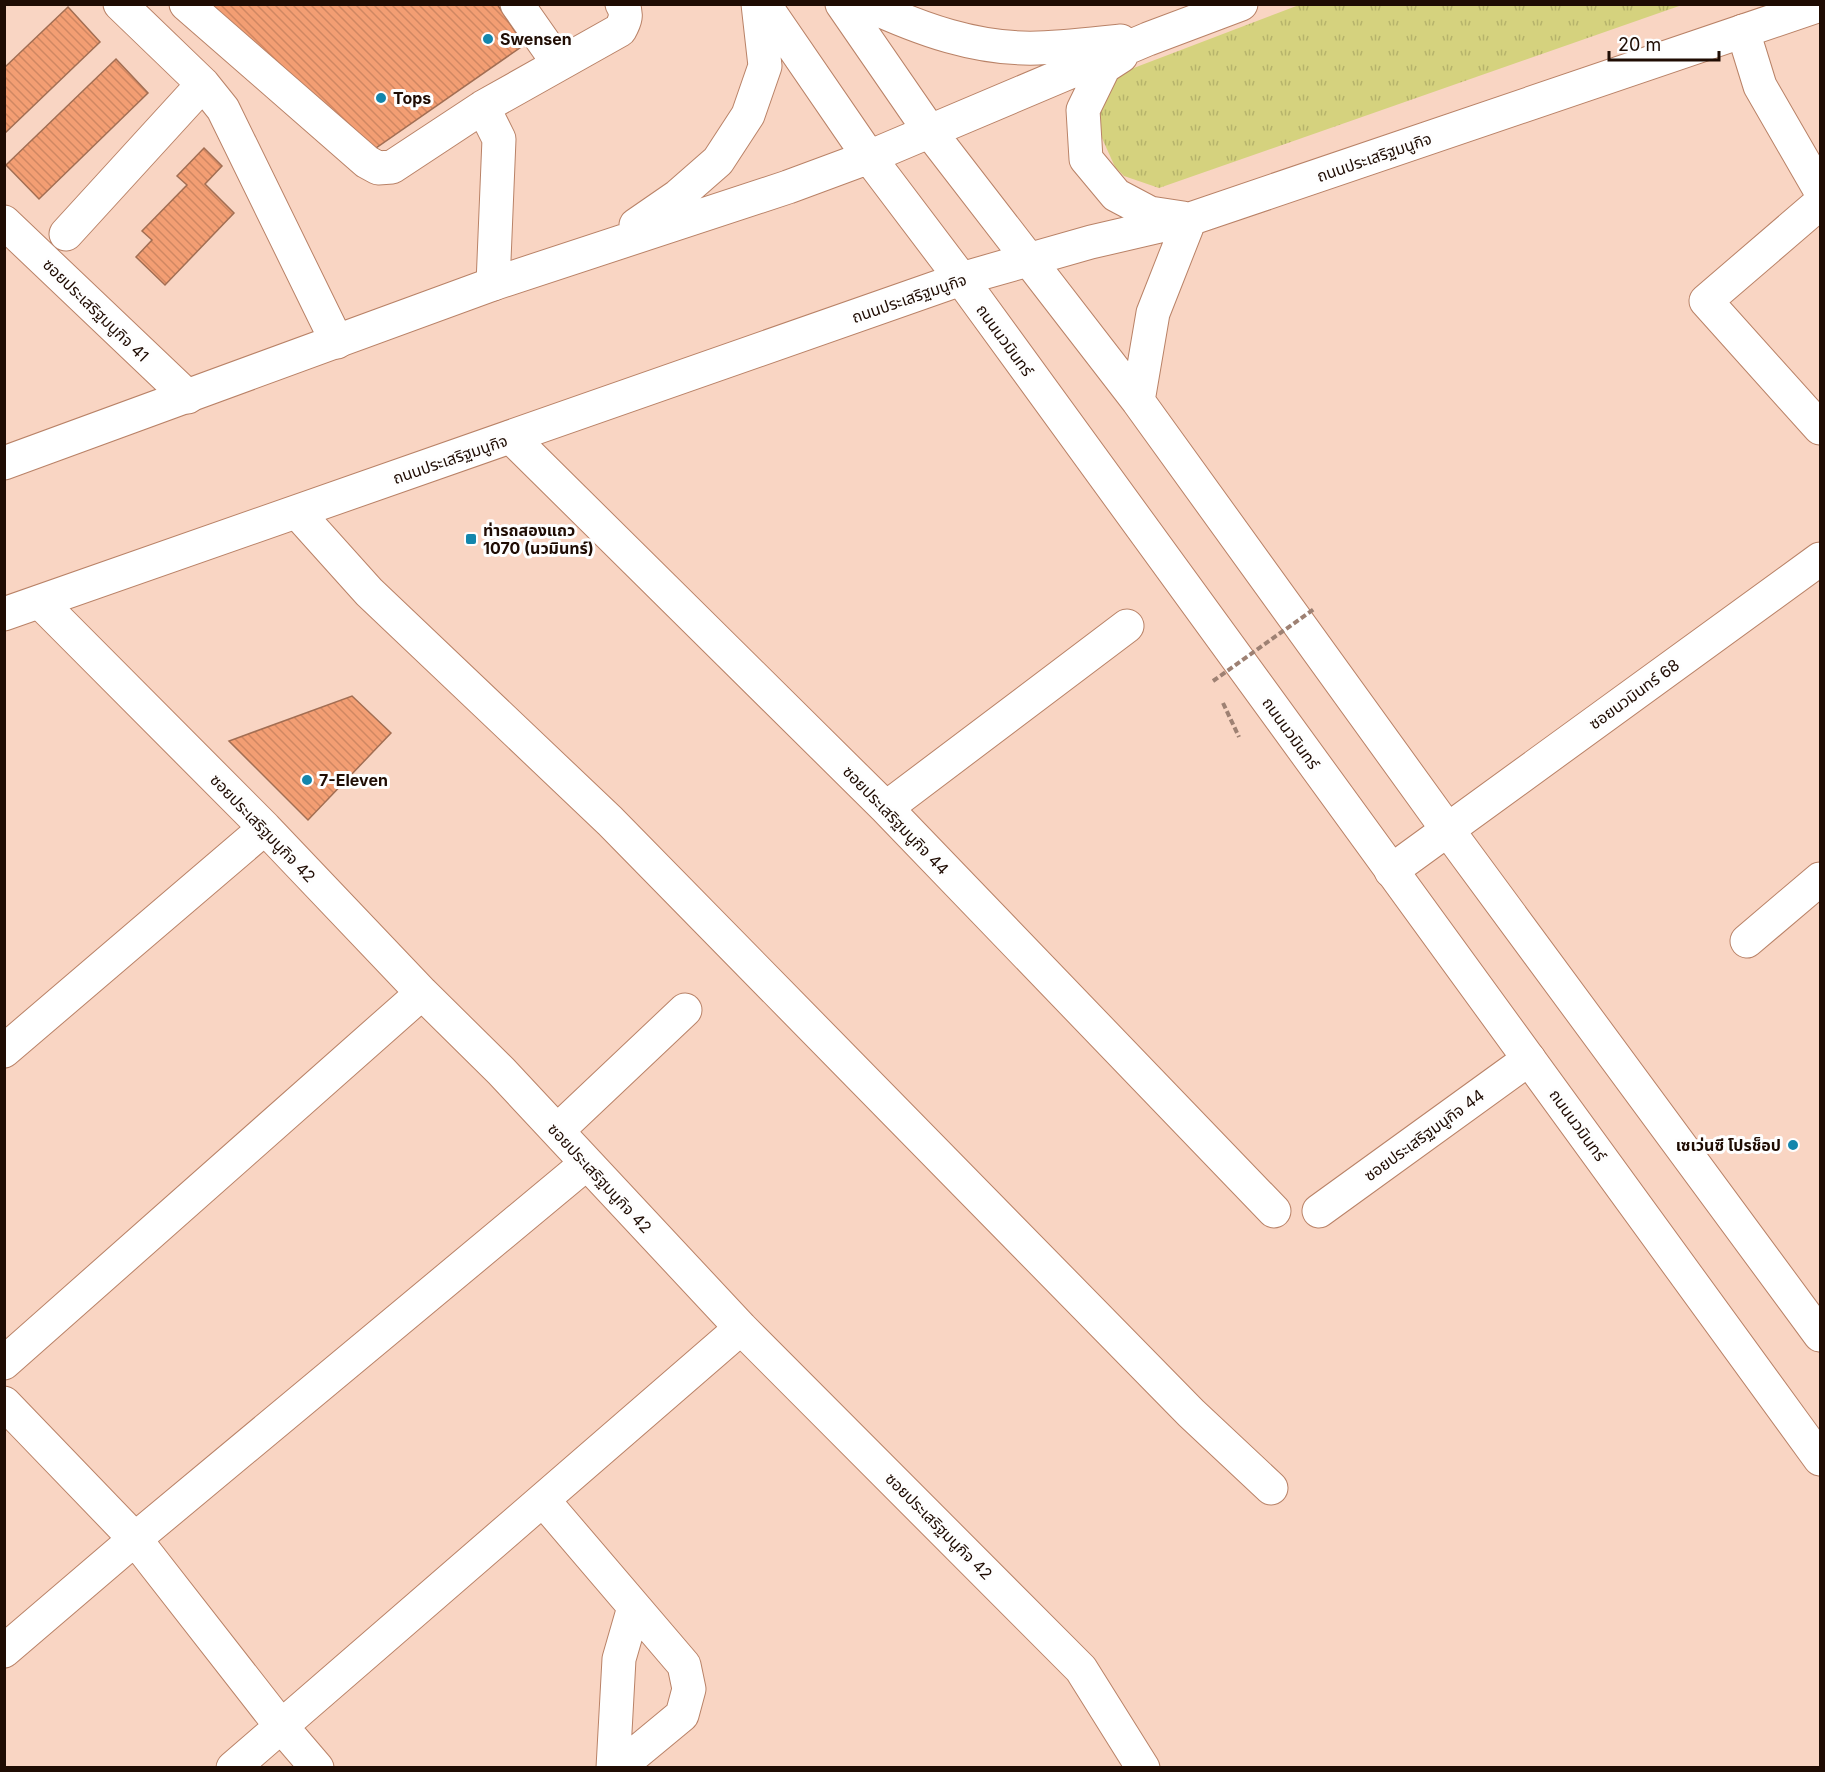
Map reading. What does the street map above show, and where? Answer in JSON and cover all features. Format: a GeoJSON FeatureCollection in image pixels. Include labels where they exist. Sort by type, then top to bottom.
{"type":"FeatureCollection","features":[{"type":"Feature","properties":{"kind":"street"},"geometry":{"type":"LineString","coordinates":[[120,4],[203,84],[223,109],[337,342]]}},
{"type":"Feature","properties":{"kind":"street"},"geometry":{"type":"LineString","coordinates":[[186,4],[367,162],[378,168],[392,167],[483,107],[620,30],[625,20],[625,10],[622,4]]}},
{"type":"Feature","properties":{"kind":"street"},"geometry":{"type":"LineString","coordinates":[[518,4],[559,64]]}},
{"type":"Feature","properties":{"kind":"street"},"geometry":{"type":"LineString","coordinates":[[610,244],[678,196],[718,161],[748,115],[765,66],[758,4]]}},
{"type":"Feature","properties":{"kind":"street","name":"ถนนนวมินทร์"},"geometry":{"type":"LineString","coordinates":[[764,4],[869,157],[961,279],[1821,1459]]}},
{"type":"Feature","properties":{"kind":"street"},"geometry":{"type":"LineString","coordinates":[[842,4],[931,133],[1138,401],[1447,829],[1821,1335]]}},
{"type":"Feature","properties":{"kind":"street"},"geometry":{"type":"LineString","coordinates":[[866,4],[941,35],[984,44],[1036,48],[1149,39]]}},
{"type":"Feature","properties":{"kind":"street"},"geometry":{"type":"LineString","coordinates":[[4,463],[493,284],[788,187],[869,157],[931,133],[1149,39],[1241,4]]}},
{"type":"Feature","properties":{"kind":"street","name":"ถนนประเสริฐมนูกิจ"},"geometry":{"type":"LineString","coordinates":[[4,614],[298,513],[961,279],[1091,242],[1190,219],[1821,5]]}},
{"type":"Feature","properties":{"kind":"street"},"geometry":{"type":"LineString","coordinates":[[1743,31],[1760,86],[1821,190]]}},
{"type":"Feature","properties":{"kind":"street"},"geometry":{"type":"LineString","coordinates":[[1138,401],[1153,314],[1190,219],[1150,213],[1116,195],[1086,159],[1083,110],[1104,67],[1149,39]]}},
{"type":"Feature","properties":{"kind":"street"},"geometry":{"type":"LineString","coordinates":[[66,234],[203,84]]}},
{"type":"Feature","properties":{"kind":"street"},"geometry":{"type":"LineString","coordinates":[[483,107],[499,139],[493,284]]}},
{"type":"Feature","properties":{"kind":"street"},"geometry":{"type":"LineString","coordinates":[[1821,203],[1706,300],[1821,428]]}},
{"type":"Feature","properties":{"kind":"street","name":"ซอยประเสริฐมนูกิจ 41"},"geometry":{"type":"LineString","coordinates":[[4,222],[188,397]]}},
{"type":"Feature","properties":{"kind":"street","name":"ซอยประเสริฐมนูกิจ 44"},"geometry":{"type":"LineString","coordinates":[[511,437],[886,808],[1274,1211]]}},
{"type":"Feature","properties":{"kind":"street"},"geometry":{"type":"LineString","coordinates":[[298,513],[369,592],[610,821],[1191,1413],[1271,1488]]}},
{"type":"Feature","properties":{"kind":"street","name":"ซอยนวมินทร์ 68"},"geometry":{"type":"LineString","coordinates":[[1391,871],[1821,559]]}},
{"type":"Feature","properties":{"kind":"street","name":"ซอยประเสริฐมนูกิจ 42"},"geometry":{"type":"LineString","coordinates":[[40,602],[265,828],[556,1131],[741,1328],[1081,1669],[1143,1767]]}},
{"type":"Feature","properties":{"kind":"street"},"geometry":{"type":"LineString","coordinates":[[886,808],[1127,626]]}},
{"type":"Feature","properties":{"kind":"street"},"geometry":{"type":"LineString","coordinates":[[4,1051],[265,828]]}},
{"type":"Feature","properties":{"kind":"street"},"geometry":{"type":"LineString","coordinates":[[1747,940],[1821,879]]}},
{"type":"Feature","properties":{"kind":"street"},"geometry":{"type":"LineString","coordinates":[[4,1363],[422,993]]}},
{"type":"Feature","properties":{"kind":"street"},"geometry":{"type":"LineString","coordinates":[[556,1131],[685,1010]]}},
{"type":"Feature","properties":{"kind":"street","name":"ซอยประเสริฐมนูกิจ 44"},"geometry":{"type":"LineString","coordinates":[[1319,1211],[1529,1059]]}},
{"type":"Feature","properties":{"kind":"street"},"geometry":{"type":"LineString","coordinates":[[4,1652],[135,1539],[587,1164]]}},
{"type":"Feature","properties":{"kind":"street"},"geometry":{"type":"LineString","coordinates":[[233,1767],[741,1328]]}},
{"type":"Feature","properties":{"kind":"street"},"geometry":{"type":"LineString","coordinates":[[4,1403],[135,1539],[281,1726],[317,1767]]}},
{"type":"Feature","properties":{"kind":"street"},"geometry":{"type":"LineString","coordinates":[[543,1500],[684,1665],[689,1689],[682,1715],[618,1767]]}},
{"type":"Feature","properties":{"kind":"street"},"geometry":{"type":"LineString","coordinates":[[613,1767],[620,1659],[634,1607]]}},
{"type":"Feature","properties":{"kind":"path"},"geometry":{"type":"LineString","coordinates":[[1217,690],[1213,681],[1314,609]]}},
{"type":"Feature","properties":{"kind":"path"},"geometry":{"type":"LineString","coordinates":[[1221,700],[1239,737]]}},
{"type":"Feature","properties":{"kind":"green space"},"geometry":{"type":"Polygon","coordinates":[[[1299,5],[1682,5],[1159,188],[1124,176],[1115,167],[1097,127],[1097,104],[1118,74],[1299,5]]]}},
{"type":"Feature","properties":{"kind":"building","name":"Tops"},"geometry":{"type":"Polygon","coordinates":[[[210,4],[497,4],[524,45],[373,150],[210,4]]]}},
{"type":"Feature","properties":{"kind":"building"},"geometry":{"type":"Polygon","coordinates":[[[68,7],[100,42],[4,134],[4,68],[68,7]]]}},
{"type":"Feature","properties":{"kind":"building"},"geometry":{"type":"Polygon","coordinates":[[[116,59],[148,93],[39,199],[6,165],[116,59]]]}},
{"type":"Feature","properties":{"kind":"building"},"geometry":{"type":"Polygon","coordinates":[[[204,148],[222,166],[205,184],[234,213],[165,285],[136,257],[152,240],[142,231],[187,185],[177,176],[204,148]]]}},
{"type":"Feature","properties":{"kind":"building","name":"7-Eleven"},"geometry":{"type":"Polygon","coordinates":[[[352,696],[391,733],[308,820],[229,741],[352,696]]]}},
{"type":"Feature","properties":{"kind":"place","name":"Swensen"},"geometry":{"type":"Point","coordinates":[488,39]}},
{"type":"Feature","properties":{"kind":"place","name":"Tops"},"geometry":{"type":"Point","coordinates":[381,98]}},
{"type":"Feature","properties":{"kind":"place","name":"ท่ารถสองแถว 1070 (นวมินทร์)"},"geometry":{"type":"Point","coordinates":[471,539]}},
{"type":"Feature","properties":{"kind":"place","name":"7-Eleven"},"geometry":{"type":"Point","coordinates":[307,780]}},
{"type":"Feature","properties":{"kind":"place","name":"เซเว่นซี โปรช็อป"},"geometry":{"type":"Point","coordinates":[1793,1145]}}]}
